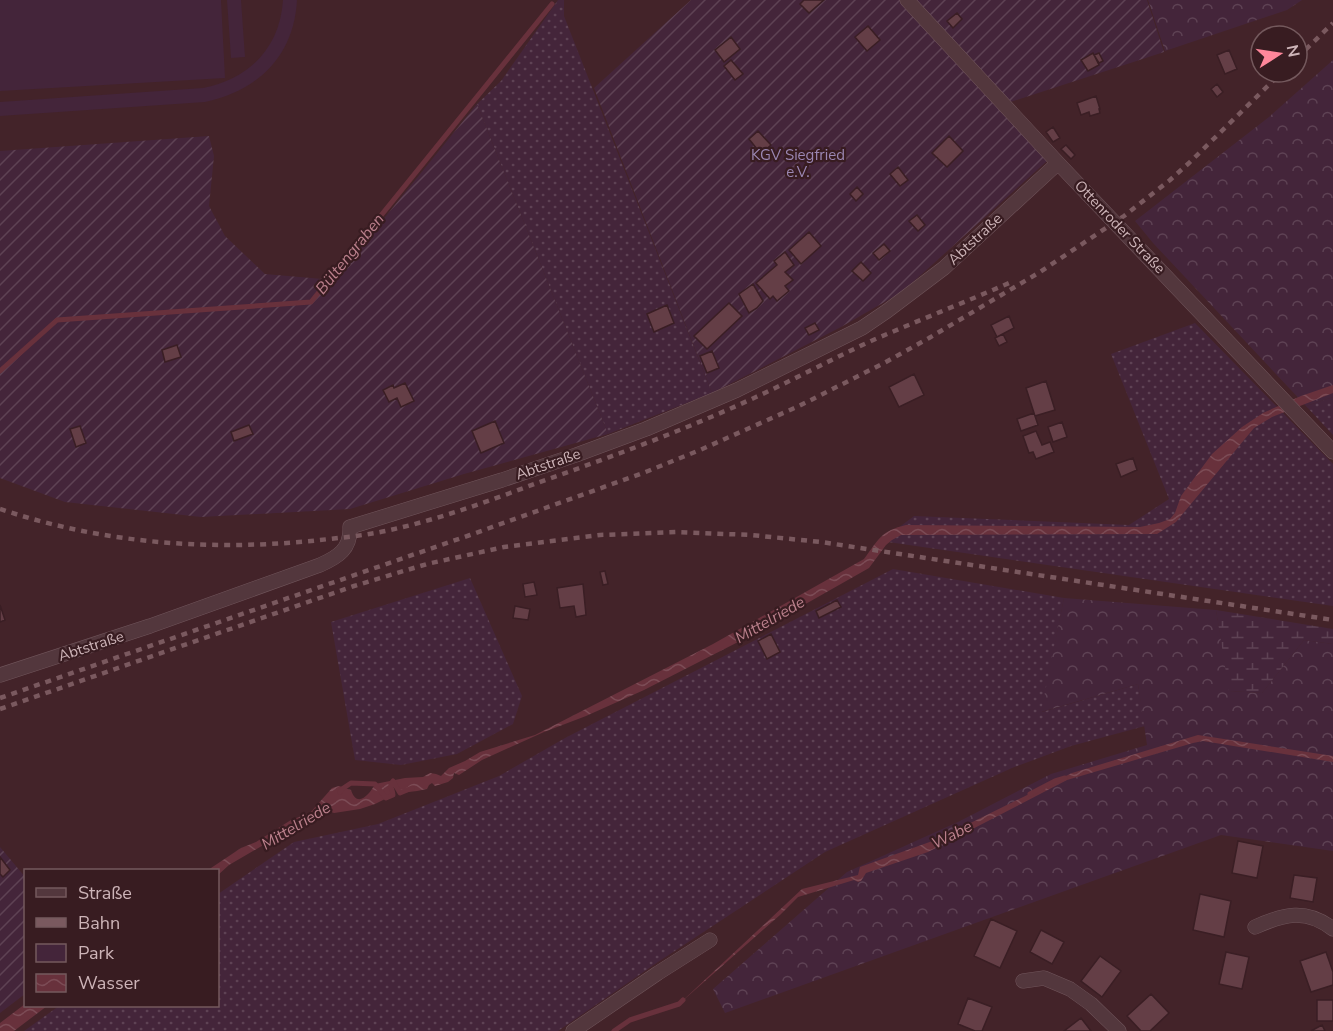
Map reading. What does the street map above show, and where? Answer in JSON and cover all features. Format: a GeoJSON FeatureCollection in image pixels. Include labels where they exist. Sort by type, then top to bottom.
{"type":"FeatureCollection","features":[{"type":"Feature","properties":{"kind":"street","name":"Ottenroder Straße"},"geometry":{"type":"LineString","coordinates":[[907,0],[1058,163],[1333,452]]}},
{"type":"Feature","properties":{"kind":"street","name":"Abtstraße"},"geometry":{"type":"LineString","coordinates":[[0,675],[150,626],[320,565],[342,552],[349,541],[350,527],[576,455],[646,429],[737,390],[862,328],[887,311],[944,268],[1058,163]]}},
{"type":"Feature","properties":{"kind":"street"},"geometry":{"type":"LineString","coordinates":[[1255,927],[1274,918],[1293,915],[1311,916],[1333,929]]}},
{"type":"Feature","properties":{"kind":"street"},"geometry":{"type":"LineString","coordinates":[[573,1031],[710,940]]}},
{"type":"Feature","properties":{"kind":"street"},"geometry":{"type":"LineString","coordinates":[[1023,981],[1044,978],[1070,989],[1091,1004],[1119,1031]]}},
{"type":"Feature","properties":{"kind":"green space"},"geometry":{"type":"Polygon","coordinates":[[[0,0],[221,0],[225,78],[0,91],[0,0]]]}},
{"type":"Feature","properties":{"kind":"green space"},"geometry":{"type":"Polygon","coordinates":[[[227,0],[241,0],[245,57],[231,58],[227,0]]]}},
{"type":"Feature","properties":{"kind":"green space"},"geometry":{"type":"Polygon","coordinates":[[[283,0],[297,0],[289,38],[281,54],[257,80],[224,97],[205,102],[0,116],[0,102],[203,88],[220,84],[248,69],[268,47],[276,33],[283,0]]]}},
{"type":"Feature","properties":{"kind":"green space"},"geometry":{"type":"Polygon","coordinates":[[[558,0],[564,0],[564,16],[712,393],[608,434],[477,104],[501,81],[558,0]]]}},
{"type":"Feature","properties":{"kind":"green space","name":"KGV Siegfried e.V."},"geometry":{"type":"Polygon","coordinates":[[[691,0],[1147,0],[1164,52],[998,106],[1047,161],[902,292],[841,327],[712,393],[594,88],[691,0]]]}},
{"type":"Feature","properties":{"kind":"green space"},"geometry":{"type":"Polygon","coordinates":[[[1148,0],[1302,0],[1287,10],[1165,51],[1148,0]]]}},
{"type":"Feature","properties":{"kind":"green space"},"geometry":{"type":"Polygon","coordinates":[[[1333,60],[1333,397],[1306,406],[1135,221],[1269,117],[1306,84],[1309,84],[1309,81],[1333,60]]]}},
{"type":"Feature","properties":{"kind":"green space"},"geometry":{"type":"Polygon","coordinates":[[[477,104],[608,434],[350,509],[201,517],[65,502],[0,478],[0,151],[209,136],[214,156],[209,206],[225,236],[265,274],[334,280],[477,104]]]}},
{"type":"Feature","properties":{"kind":"green space"},"geometry":{"type":"Polygon","coordinates":[[[1195,323],[1333,464],[1333,606],[881,541],[914,516],[1129,525],[1169,499],[1111,354],[1195,323]]]}},
{"type":"Feature","properties":{"kind":"green space"},"geometry":{"type":"Polygon","coordinates":[[[1333,397],[1333,435],[1306,406],[1333,397]]]}},
{"type":"Feature","properties":{"kind":"green space"},"geometry":{"type":"Polygon","coordinates":[[[893,569],[1064,598],[1042,712],[1138,684],[1145,726],[1071,746],[1012,768],[825,852],[558,1031],[24,1031],[58,1007],[219,1007],[219,893],[294,842],[378,824],[499,776],[565,738],[893,569]]]}},
{"type":"Feature","properties":{"kind":"green space"},"geometry":{"type":"Polygon","coordinates":[[[470,578],[522,696],[513,724],[457,754],[401,765],[355,760],[331,622],[470,578]]]}},
{"type":"Feature","properties":{"kind":"green space"},"geometry":{"type":"Polygon","coordinates":[[[1064,598],[1216,610],[1230,691],[1262,693],[1304,640],[1333,644],[1333,851],[1221,835],[725,1013],[713,989],[847,872],[960,821],[1051,774],[1147,745],[1138,684],[1041,712],[1064,598]]]}},
{"type":"Feature","properties":{"kind":"green space"},"geometry":{"type":"Polygon","coordinates":[[[1216,610],[1333,629],[1333,644],[1304,640],[1262,693],[1229,691],[1216,610]]]}},
{"type":"Feature","properties":{"kind":"green space"},"geometry":{"type":"Polygon","coordinates":[[[0,847],[24,876],[24,995],[0,1013],[0,847]]]}},
{"type":"Feature","properties":{"kind":"water"},"geometry":{"type":"Polygon","coordinates":[[[1333,385],[1333,393],[1272,417],[1254,428],[1176,522],[1157,534],[901,535],[886,545],[869,568],[742,640],[644,690],[482,760],[459,775],[454,773],[453,778],[448,782],[435,786],[432,783],[427,789],[400,793],[393,782],[391,786],[393,795],[375,804],[360,809],[334,813],[329,811],[320,814],[316,820],[272,840],[229,865],[219,874],[219,869],[210,869],[291,820],[310,813],[332,788],[339,786],[351,790],[354,796],[360,799],[370,792],[375,784],[423,777],[430,773],[441,776],[449,768],[480,752],[535,735],[713,644],[864,559],[881,537],[898,527],[906,525],[1140,527],[1170,519],[1175,513],[1181,496],[1212,454],[1242,427],[1263,413],[1333,385]]]}},
{"type":"Feature","properties":{"kind":"water"},"geometry":{"type":"Polygon","coordinates":[[[1198,735],[1333,756],[1333,762],[1203,741],[1067,780],[928,852],[866,873],[861,881],[854,880],[798,897],[679,1004],[802,889],[858,875],[860,867],[938,839],[1072,773],[1198,735]]]}},
{"type":"Feature","properties":{"kind":"water"},"geometry":{"type":"Polygon","coordinates":[[[24,1005],[24,1007],[46,1007],[14,1031],[0,1031],[0,1023],[24,1005]]]}},
{"type":"Feature","properties":{"kind":"building"},"geometry":{"type":"Polygon","coordinates":[[[804,0],[824,0],[809,13],[800,4],[804,0]]]}},
{"type":"Feature","properties":{"kind":"building"},"geometry":{"type":"Polygon","coordinates":[[[957,13],[962,19],[953,28],[947,21],[957,13]]]}},
{"type":"Feature","properties":{"kind":"building"},"geometry":{"type":"Polygon","coordinates":[[[868,26],[880,40],[867,51],[855,37],[868,26]]]}},
{"type":"Feature","properties":{"kind":"building"},"geometry":{"type":"Polygon","coordinates":[[[731,37],[740,49],[724,62],[715,50],[731,37]]]}},
{"type":"Feature","properties":{"kind":"building"},"geometry":{"type":"Polygon","coordinates":[[[1229,50],[1237,69],[1225,74],[1217,55],[1229,50]]]}},
{"type":"Feature","properties":{"kind":"building"},"geometry":{"type":"Polygon","coordinates":[[[1093,53],[1099,65],[1088,71],[1081,60],[1093,53]]]}},
{"type":"Feature","properties":{"kind":"building"},"geometry":{"type":"Polygon","coordinates":[[[1099,53],[1103,61],[1099,63],[1094,55],[1099,53]]]}},
{"type":"Feature","properties":{"kind":"building"},"geometry":{"type":"Polygon","coordinates":[[[731,60],[743,74],[735,80],[724,66],[731,60]]]}},
{"type":"Feature","properties":{"kind":"building"},"geometry":{"type":"Polygon","coordinates":[[[1217,84],[1223,92],[1217,97],[1211,89],[1217,84]]]}},
{"type":"Feature","properties":{"kind":"building"},"geometry":{"type":"Polygon","coordinates":[[[1096,96],[1100,113],[1090,116],[1089,112],[1081,115],[1077,103],[1096,96]]]}},
{"type":"Feature","properties":{"kind":"building"},"geometry":{"type":"Polygon","coordinates":[[[1053,127],[1060,138],[1053,142],[1046,132],[1053,127]]]}},
{"type":"Feature","properties":{"kind":"building"},"geometry":{"type":"Polygon","coordinates":[[[758,131],[771,145],[761,154],[749,139],[758,131]]]}},
{"type":"Feature","properties":{"kind":"building"},"geometry":{"type":"Polygon","coordinates":[[[949,136],[963,151],[947,167],[932,153],[949,136]]]}},
{"type":"Feature","properties":{"kind":"building"},"geometry":{"type":"Polygon","coordinates":[[[1066,145],[1075,155],[1071,159],[1061,149],[1066,145]]]}},
{"type":"Feature","properties":{"kind":"building"},"geometry":{"type":"Polygon","coordinates":[[[898,167],[908,180],[900,186],[890,174],[898,167]]]}},
{"type":"Feature","properties":{"kind":"building"},"geometry":{"type":"Polygon","coordinates":[[[857,187],[863,194],[856,201],[850,194],[857,187]]]}},
{"type":"Feature","properties":{"kind":"building"},"geometry":{"type":"Polygon","coordinates":[[[917,215],[925,225],[918,231],[909,221],[917,215]]]}},
{"type":"Feature","properties":{"kind":"building"},"geometry":{"type":"Polygon","coordinates":[[[809,232],[821,246],[801,264],[789,250],[809,232]]]}},
{"type":"Feature","properties":{"kind":"building"},"geometry":{"type":"Polygon","coordinates":[[[884,244],[890,251],[879,260],[873,253],[884,244]]]}},
{"type":"Feature","properties":{"kind":"building"},"geometry":{"type":"Polygon","coordinates":[[[785,252],[794,265],[785,272],[793,280],[785,286],[789,291],[777,301],[773,296],[770,299],[756,283],[777,265],[774,261],[785,252]]]}},
{"type":"Feature","properties":{"kind":"building"},"geometry":{"type":"Polygon","coordinates":[[[861,262],[871,273],[863,281],[852,271],[861,262]]]}},
{"type":"Feature","properties":{"kind":"building"},"geometry":{"type":"Polygon","coordinates":[[[753,284],[763,301],[749,313],[739,294],[753,284]]]}},
{"type":"Feature","properties":{"kind":"building"},"geometry":{"type":"Polygon","coordinates":[[[729,303],[742,316],[707,349],[694,336],[729,303]]]}},
{"type":"Feature","properties":{"kind":"building"},"geometry":{"type":"Polygon","coordinates":[[[667,305],[674,323],[654,332],[647,314],[667,305]]]}},
{"type":"Feature","properties":{"kind":"building"},"geometry":{"type":"Polygon","coordinates":[[[1009,316],[1014,328],[997,337],[991,325],[1009,316]]]}},
{"type":"Feature","properties":{"kind":"building"},"geometry":{"type":"Polygon","coordinates":[[[815,323],[819,330],[809,335],[805,328],[815,323]]]}},
{"type":"Feature","properties":{"kind":"building"},"geometry":{"type":"Polygon","coordinates":[[[1003,334],[1007,342],[999,346],[995,338],[1003,334]]]}},
{"type":"Feature","properties":{"kind":"building"},"geometry":{"type":"Polygon","coordinates":[[[177,345],[181,357],[165,362],[162,350],[177,345]]]}},
{"type":"Feature","properties":{"kind":"building"},"geometry":{"type":"Polygon","coordinates":[[[712,351],[719,368],[707,373],[700,356],[712,351]]]}},
{"type":"Feature","properties":{"kind":"building"},"geometry":{"type":"Polygon","coordinates":[[[914,374],[924,395],[899,407],[889,387],[914,374]]]}},
{"type":"Feature","properties":{"kind":"building"},"geometry":{"type":"Polygon","coordinates":[[[1046,381],[1055,410],[1035,416],[1026,388],[1046,381]]]}},
{"type":"Feature","properties":{"kind":"building"},"geometry":{"type":"Polygon","coordinates":[[[405,383],[414,401],[401,407],[397,398],[389,402],[383,390],[405,383]]]}},
{"type":"Feature","properties":{"kind":"building"},"geometry":{"type":"Polygon","coordinates":[[[1034,413],[1038,425],[1021,431],[1017,419],[1034,413]]]}},
{"type":"Feature","properties":{"kind":"building"},"geometry":{"type":"Polygon","coordinates":[[[495,421],[504,443],[481,453],[472,431],[495,421]]]}},
{"type":"Feature","properties":{"kind":"building"},"geometry":{"type":"Polygon","coordinates":[[[1062,422],[1067,437],[1053,442],[1048,427],[1062,422]]]}},
{"type":"Feature","properties":{"kind":"building"},"geometry":{"type":"Polygon","coordinates":[[[249,425],[253,434],[234,441],[231,432],[249,425]]]}},
{"type":"Feature","properties":{"kind":"building"},"geometry":{"type":"Polygon","coordinates":[[[80,426],[86,443],[76,447],[70,429],[80,426]]]}},
{"type":"Feature","properties":{"kind":"building"},"geometry":{"type":"Polygon","coordinates":[[[1036,431],[1042,445],[1050,442],[1054,452],[1036,459],[1033,452],[1029,453],[1023,436],[1036,431]]]}},
{"type":"Feature","properties":{"kind":"building"},"geometry":{"type":"Polygon","coordinates":[[[1133,458],[1137,470],[1121,477],[1116,464],[1133,458]]]}},
{"type":"Feature","properties":{"kind":"building"},"geometry":{"type":"Polygon","coordinates":[[[605,571],[608,584],[603,585],[600,572],[605,571]]]}},
{"type":"Feature","properties":{"kind":"building"},"geometry":{"type":"Polygon","coordinates":[[[534,582],[537,595],[525,597],[523,584],[534,582]]]}},
{"type":"Feature","properties":{"kind":"building"},"geometry":{"type":"Polygon","coordinates":[[[583,584],[586,615],[576,617],[574,606],[560,608],[557,588],[583,584]]]}},
{"type":"Feature","properties":{"kind":"building"},"geometry":{"type":"Polygon","coordinates":[[[837,600],[841,607],[819,618],[816,611],[837,600]]]}},
{"type":"Feature","properties":{"kind":"building"},"geometry":{"type":"Polygon","coordinates":[[[0,605],[5,620],[0,622],[0,605]]]}},
{"type":"Feature","properties":{"kind":"building"},"geometry":{"type":"Polygon","coordinates":[[[515,606],[530,609],[528,620],[513,618],[515,606]]]}},
{"type":"Feature","properties":{"kind":"building"},"geometry":{"type":"Polygon","coordinates":[[[771,634],[780,652],[767,659],[758,641],[771,634]]]}},
{"type":"Feature","properties":{"kind":"building"},"geometry":{"type":"Polygon","coordinates":[[[1238,841],[1263,846],[1257,878],[1232,873],[1238,841]]]}},
{"type":"Feature","properties":{"kind":"building"},"geometry":{"type":"Polygon","coordinates":[[[0,857],[10,870],[3,877],[0,874],[0,857]]]}},
{"type":"Feature","properties":{"kind":"building"},"geometry":{"type":"Polygon","coordinates":[[[1294,875],[1317,878],[1313,902],[1290,898],[1294,875]]]}},
{"type":"Feature","properties":{"kind":"building"},"geometry":{"type":"Polygon","coordinates":[[[1200,894],[1231,901],[1224,937],[1193,930],[1200,894]]]}},
{"type":"Feature","properties":{"kind":"building"},"geometry":{"type":"Polygon","coordinates":[[[991,919],[1017,931],[1000,968],[974,956],[991,919]]]}},
{"type":"Feature","properties":{"kind":"building"},"geometry":{"type":"Polygon","coordinates":[[[1041,930],[1064,942],[1052,964],[1030,952],[1041,930]]]}},
{"type":"Feature","properties":{"kind":"building"},"geometry":{"type":"Polygon","coordinates":[[[1226,952],[1249,957],[1242,989],[1219,984],[1226,952]]]}},
{"type":"Feature","properties":{"kind":"building"},"geometry":{"type":"Polygon","coordinates":[[[1326,952],[1333,972],[1333,985],[1311,992],[1300,961],[1326,952]]]}},
{"type":"Feature","properties":{"kind":"building"},"geometry":{"type":"Polygon","coordinates":[[[1100,956],[1121,971],[1102,997],[1081,981],[1100,956]]]}},
{"type":"Feature","properties":{"kind":"building"},"geometry":{"type":"Polygon","coordinates":[[[1151,994],[1169,1013],[1150,1031],[1141,1031],[1127,1016],[1151,994]]]}},
{"type":"Feature","properties":{"kind":"building"},"geometry":{"type":"Polygon","coordinates":[[[968,998],[992,1007],[982,1031],[975,1031],[958,1024],[968,998]]]}},
{"type":"Feature","properties":{"kind":"building"},"geometry":{"type":"Polygon","coordinates":[[[1317,1000],[1333,1000],[1333,1021],[1317,1021],[1317,1000]]]}},
{"type":"Feature","properties":{"kind":"building"},"geometry":{"type":"Polygon","coordinates":[[[1081,1018],[1091,1031],[1064,1031],[1081,1018]]]}},
{"type":"Feature","properties":{"kind":"building"},"geometry":{"type":"Polygon","coordinates":[[[1322,1025],[1325,1031],[1311,1031],[1322,1025]]]}},
{"type":"Feature","properties":{"kind":"waterway","name":"Bültengraben"},"geometry":{"type":"LineString","coordinates":[[0,371],[57,320],[311,302],[552,4]]}},
{"type":"Feature","properties":{"kind":"waterway","name":"Wabe"},"geometry":{"type":"LineString","coordinates":[[1030,794],[1065,778]]}},
{"type":"Feature","properties":{"kind":"waterway","name":"Mittelriede"},"geometry":{"type":"LineString","coordinates":[[340,792],[351,783],[375,784],[386,798],[393,795],[391,786],[393,781],[400,793],[412,788]]}},
{"type":"Feature","properties":{"kind":"waterway","name":"Wabe"},"geometry":{"type":"LineString","coordinates":[[614,1031],[630,1020],[679,1004],[683,1000]]}},
{"type":"Feature","properties":{"kind":"railway"},"geometry":{"type":"LineString","coordinates":[[1309,46],[1333,23]]}},
{"type":"Feature","properties":{"kind":"railway"},"geometry":{"type":"LineString","coordinates":[[0,698],[643,473],[799,406],[929,338],[1040,272],[1124,216],[1189,163],[1270,84]]}},
{"type":"Feature","properties":{"kind":"railway"},"geometry":{"type":"LineString","coordinates":[[0,509],[38,521],[115,537],[192,544],[271,544],[350,537],[390,530],[483,503],[675,432],[756,397],[871,341],[1009,283]]}},
{"type":"Feature","properties":{"kind":"railway"},"geometry":{"type":"LineString","coordinates":[[0,709],[354,586],[427,564],[504,547],[600,535],[676,532],[751,535],[821,542],[1333,620]]}}]}
